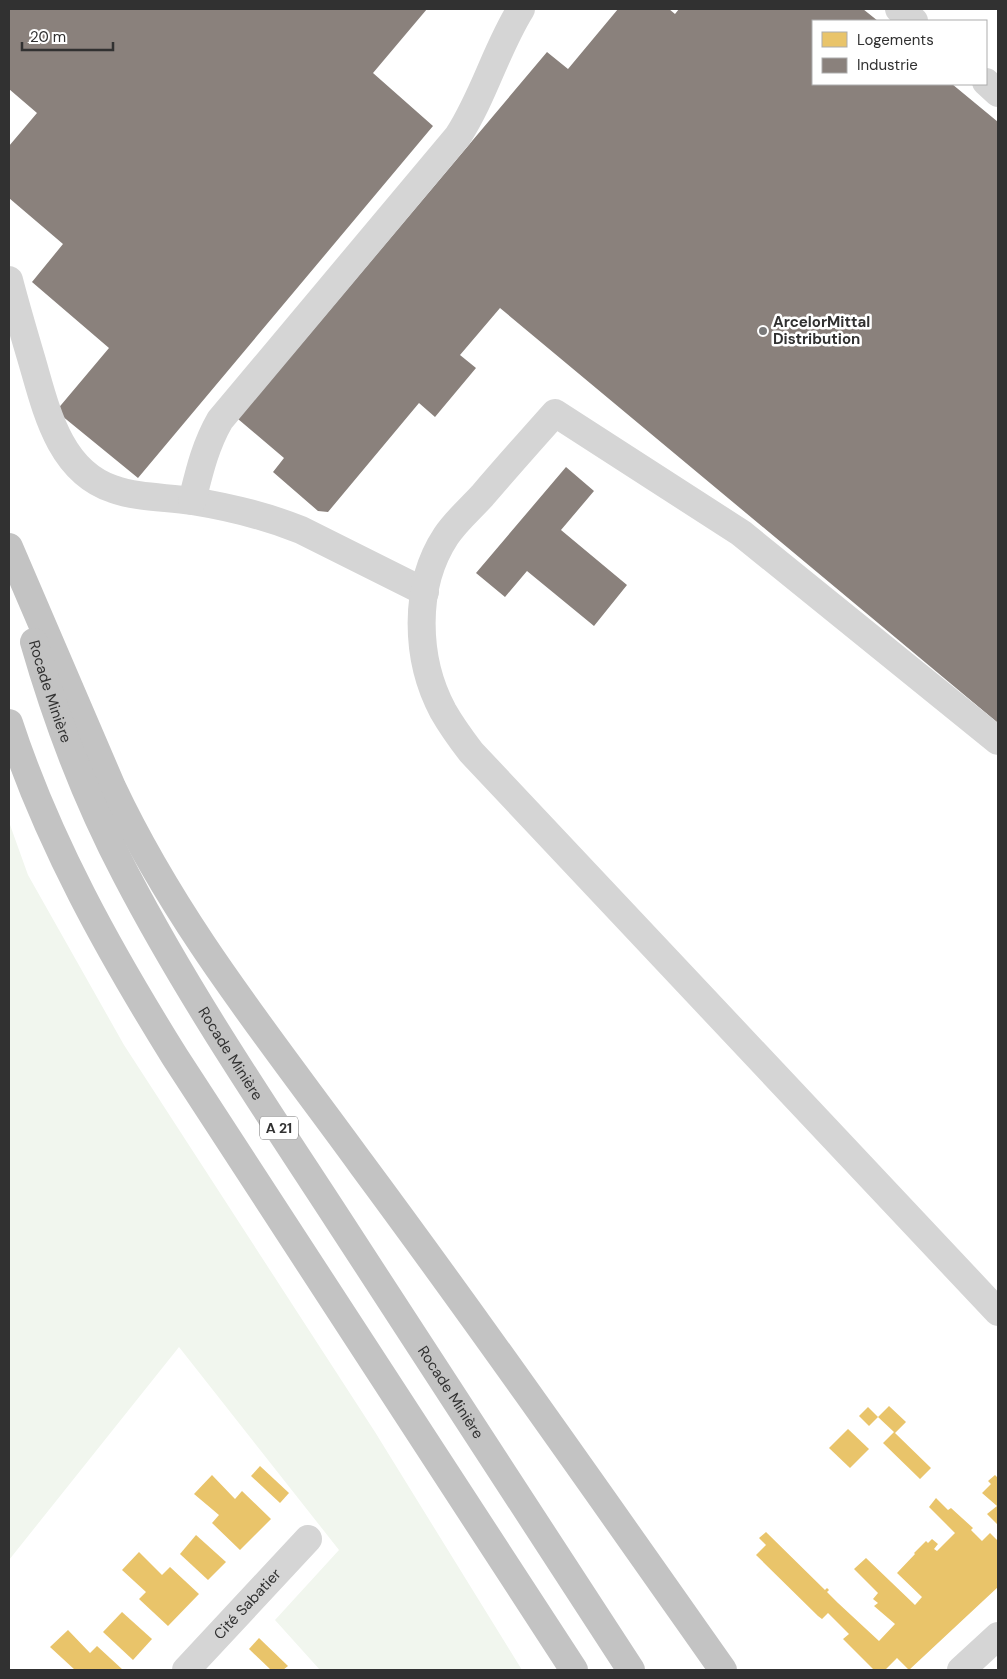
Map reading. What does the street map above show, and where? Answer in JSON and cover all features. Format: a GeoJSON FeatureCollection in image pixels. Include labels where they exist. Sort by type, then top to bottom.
{"type":"FeatureCollection","features":[{"type":"Feature","properties":{"kind":"highway","name":"Rocade Minière"},"geometry":{"type":"LineString","coordinates":[[9,547],[22,603],[55,712],[100,822],[126,875],[185,978],[245,1076],[631,1670]]}},
{"type":"Feature","properties":{"kind":"highway"},"geometry":{"type":"LineString","coordinates":[[9,547],[112,787],[126,817],[176,906],[241,1003],[433,1262],[724,1670]]}},
{"type":"Feature","properties":{"kind":"highway"},"geometry":{"type":"LineString","coordinates":[[9,723],[55,840],[95,921],[122,970],[224,1132],[574,1670]]}},
{"type":"Feature","properties":{"kind":"street"},"geometry":{"type":"LineString","coordinates":[[192,501],[203,457],[210,438],[220,420],[458,136],[474,109],[509,28],[522,9]]}},
{"type":"Feature","properties":{"kind":"street"},"geometry":{"type":"LineString","coordinates":[[899,9],[913,20]]}},
{"type":"Feature","properties":{"kind":"street"},"geometry":{"type":"LineString","coordinates":[[987,83],[998,93]]}},
{"type":"Feature","properties":{"kind":"street"},"geometry":{"type":"LineString","coordinates":[[9,280],[50,420],[64,449],[86,475],[114,490],[131,494],[192,501],[261,515],[301,530],[425,592]]}},
{"type":"Feature","properties":{"kind":"street"},"geometry":{"type":"LineString","coordinates":[[998,741],[741,533],[555,413],[447,535],[430,571],[422,615],[423,642],[428,667],[443,710],[471,752],[998,1312]]}},
{"type":"Feature","properties":{"kind":"street","name":"Cité Sabatier"},"geometry":{"type":"LineString","coordinates":[[186,1670],[308,1539]]}},
{"type":"Feature","properties":{"kind":"street"},"geometry":{"type":"LineString","coordinates":[[961,1670],[998,1636]]}},
{"type":"Feature","properties":{"kind":"shaded area"},"geometry":{"type":"Polygon","coordinates":[[[9,822],[28,875],[124,1045],[375,1432],[522,1670],[320,1670],[275,1620],[339,1550],[179,1347],[9,1560],[9,822]]]}},
{"type":"Feature","properties":{"kind":"building: Logements"},"geometry":{"type":"Polygon","coordinates":[[[889,1406],[906,1422],[895,1433],[931,1468],[920,1479],[883,1443],[894,1432],[878,1417],[889,1406]]]}},
{"type":"Feature","properties":{"kind":"building: Logements"},"geometry":{"type":"Polygon","coordinates":[[[868,1407],[878,1417],[869,1426],[859,1416],[868,1407]]]}},
{"type":"Feature","properties":{"kind":"building: Logements"},"geometry":{"type":"Polygon","coordinates":[[[848,1429],[869,1449],[850,1468],[829,1448],[848,1429]]]}},
{"type":"Feature","properties":{"kind":"building: Logements"},"geometry":{"type":"Polygon","coordinates":[[[260,1466],[289,1493],[280,1503],[251,1476],[260,1466]]]}},
{"type":"Feature","properties":{"kind":"building: Logements"},"geometry":{"type":"Polygon","coordinates":[[[212,1475],[235,1499],[242,1491],[271,1519],[240,1550],[212,1523],[219,1515],[194,1494],[212,1475]]]}},
{"type":"Feature","properties":{"kind":"building: Logements"},"geometry":{"type":"Polygon","coordinates":[[[995,1475],[998,1478],[998,1525],[987,1514],[997,1506],[982,1493],[991,1484],[988,1481],[995,1475]]]}},
{"type":"Feature","properties":{"kind":"building: Logements"},"geometry":{"type":"Polygon","coordinates":[[[936,1498],[948,1510],[951,1508],[973,1528],[971,1530],[982,1541],[990,1533],[998,1541],[998,1587],[909,1670],[897,1658],[885,1670],[874,1670],[843,1639],[849,1634],[828,1613],[822,1619],[818,1616],[756,1555],[766,1545],[759,1538],[766,1532],[825,1590],[827,1588],[829,1590],[827,1592],[879,1641],[895,1624],[874,1606],[878,1603],[873,1599],[878,1593],[854,1569],[866,1558],[915,1605],[922,1597],[897,1573],[926,1541],[928,1543],[932,1539],[938,1544],[934,1549],[937,1551],[955,1533],[929,1507],[936,1498]]]}},
{"type":"Feature","properties":{"kind":"building: Logements"},"geometry":{"type":"Polygon","coordinates":[[[196,1535],[226,1562],[208,1580],[180,1554],[196,1535]]]}},
{"type":"Feature","properties":{"kind":"building: Logements"},"geometry":{"type":"Polygon","coordinates":[[[139,1552],[162,1575],[170,1567],[199,1594],[168,1626],[139,1599],[146,1592],[122,1570],[139,1552]]]}},
{"type":"Feature","properties":{"kind":"building: Logements"},"geometry":{"type":"Polygon","coordinates":[[[122,1612],[152,1639],[133,1660],[103,1632],[122,1612]]]}},
{"type":"Feature","properties":{"kind":"building: Logements"},"geometry":{"type":"Polygon","coordinates":[[[68,1630],[90,1653],[97,1646],[123,1670],[75,1670],[50,1647],[68,1630]]]}},
{"type":"Feature","properties":{"kind":"building: Logements"},"geometry":{"type":"Polygon","coordinates":[[[259,1638],[288,1666],[283,1670],[271,1670],[249,1649],[259,1638]]]}},
{"type":"Feature","properties":{"kind":"building: Industrie"},"geometry":{"type":"Polygon","coordinates":[[[9,9],[427,9],[373,73],[433,126],[138,478],[56,411],[109,348],[32,282],[63,244],[9,198],[9,146],[37,113],[9,89],[9,9]]]}},
{"type":"Feature","properties":{"kind":"building: Industrie","name":"ArcelorMittal Distribution"},"geometry":{"type":"Polygon","coordinates":[[[618,9],[669,9],[675,14],[679,9],[863,9],[877,20],[812,20],[812,85],[953,85],[998,122],[998,723],[500,308],[460,355],[476,368],[435,417],[419,403],[328,512],[318,511],[273,472],[284,458],[238,419],[547,52],[568,69],[618,9]]]}},
{"type":"Feature","properties":{"kind":"building: Industrie"},"geometry":{"type":"Polygon","coordinates":[[[566,467],[594,491],[561,530],[627,585],[594,626],[527,571],[505,597],[476,573],[566,467]]]}},
{"type":"Feature","properties":{"kind":"place","name":"ArcelorMittal Distribution"},"geometry":{"type":"Point","coordinates":[763,331]}}]}
